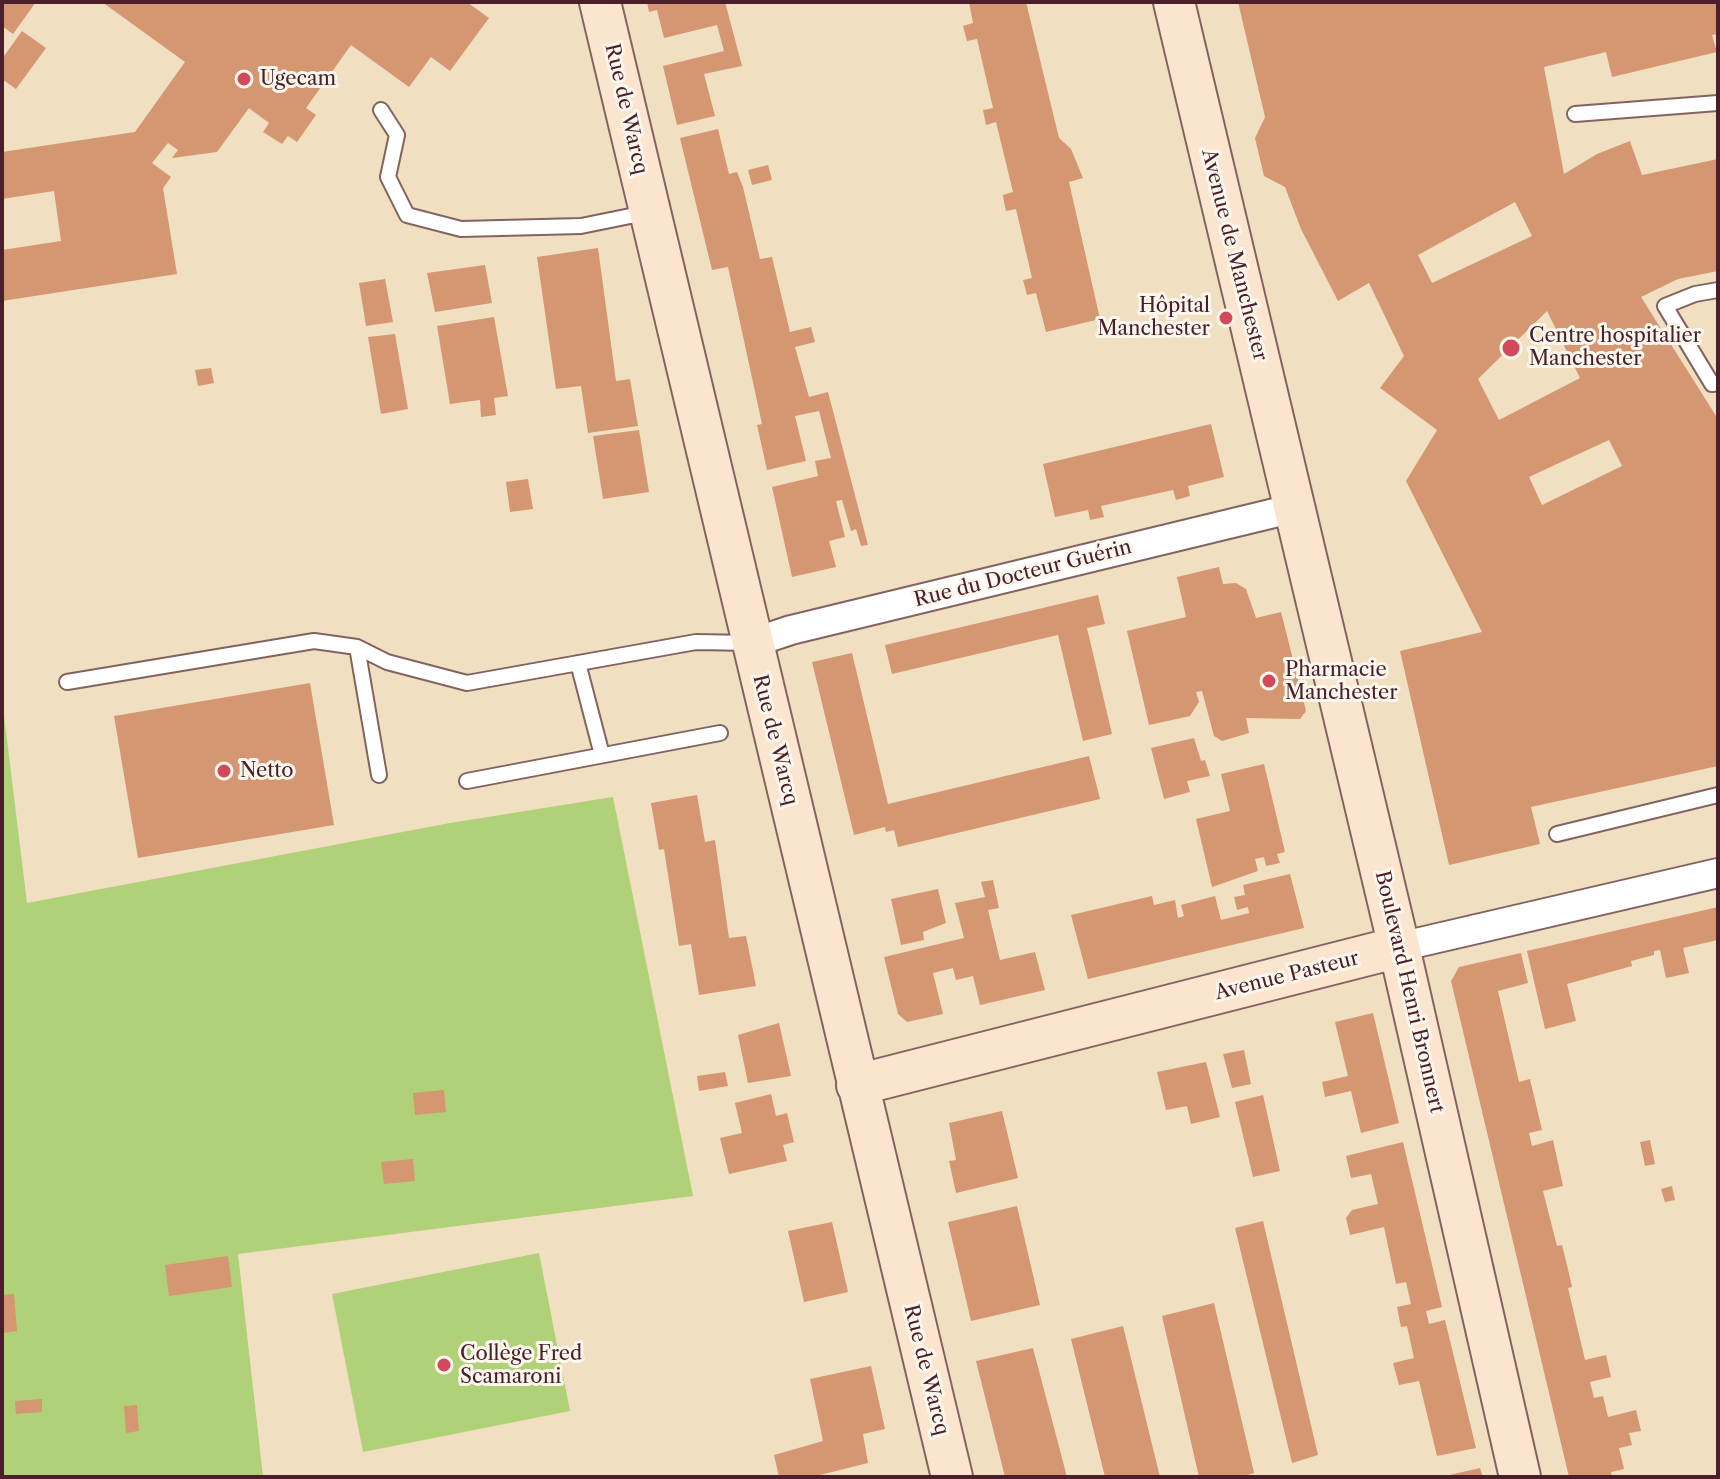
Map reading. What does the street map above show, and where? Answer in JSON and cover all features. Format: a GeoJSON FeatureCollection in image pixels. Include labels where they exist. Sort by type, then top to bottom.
{"type":"FeatureCollection","features":[{"type":"Feature","properties":{"kind":"main road","name":"Rue de Warcq"},"geometry":{"type":"LineString","coordinates":[[600,2],[952,1477]]}},
{"type":"Feature","properties":{"kind":"main road","name":"Avenue de Manchester"},"geometry":{"type":"LineString","coordinates":[[1174,2],[1295,508]]}},
{"type":"Feature","properties":{"kind":"main road","name":"Boulevard Henri Bronnert"},"geometry":{"type":"LineString","coordinates":[[1295,508],[1520,1477]]}},
{"type":"Feature","properties":{"kind":"main road","name":"Avenue Pasteur"},"geometry":{"type":"LineString","coordinates":[[857,1085],[1399,947]]}},
{"type":"Feature","properties":{"kind":"street","name":"Rue du Docteur Guérin"},"geometry":{"type":"LineString","coordinates":[[752,643],[807,626],[1295,508]]}},
{"type":"Feature","properties":{"kind":"street","name":"Avenue Pasteur"},"geometry":{"type":"LineString","coordinates":[[1399,947],[1718,873]]}},
{"type":"Feature","properties":{"kind":"lane"},"geometry":{"type":"LineString","coordinates":[[1575,114],[1718,103]]}},
{"type":"Feature","properties":{"kind":"lane"},"geometry":{"type":"LineString","coordinates":[[381,110],[397,135],[388,177],[407,215],[461,229],[581,226],[650,212]]}},
{"type":"Feature","properties":{"kind":"lane"},"geometry":{"type":"LineString","coordinates":[[1718,290],[1695,294],[1665,306],[1712,384],[1718,383]]}},
{"type":"Feature","properties":{"kind":"lane"},"geometry":{"type":"LineString","coordinates":[[67,682],[314,641],[357,647],[387,662],[467,683],[696,642],[752,643]]}},
{"type":"Feature","properties":{"kind":"lane"},"geometry":{"type":"LineString","coordinates":[[357,647],[379,775]]}},
{"type":"Feature","properties":{"kind":"lane"},"geometry":{"type":"LineString","coordinates":[[578,663],[602,755]]}},
{"type":"Feature","properties":{"kind":"lane"},"geometry":{"type":"LineString","coordinates":[[467,781],[720,733]]}},
{"type":"Feature","properties":{"kind":"lane"},"geometry":{"type":"LineString","coordinates":[[1557,834],[1718,795]]}},
{"type":"Feature","properties":{"kind":"green space"},"geometry":{"type":"Polygon","coordinates":[[[2,699],[27,903],[450,823],[613,797],[693,1196],[238,1254],[263,1477],[2,1477],[2,699]]]}},
{"type":"Feature","properties":{"kind":"green space"},"geometry":{"type":"Polygon","coordinates":[[[539,1253],[570,1411],[363,1452],[332,1294],[539,1253]]]}},
{"type":"Feature","properties":{"kind":"building"},"geometry":{"type":"Polygon","coordinates":[[[2,2],[36,2],[13,34],[2,26],[2,2]]]}},
{"type":"Feature","properties":{"kind":"building"},"geometry":{"type":"Polygon","coordinates":[[[102,2],[467,2],[489,18],[450,71],[431,57],[409,87],[351,45],[306,108],[316,115],[297,142],[288,136],[282,144],[263,132],[269,123],[249,108],[217,152],[172,158],[178,150],[168,143],[152,163],[171,177],[163,188],[177,274],[2,301],[2,250],[61,241],[54,191],[2,199],[2,152],[135,132],[185,62],[102,2]]]}},
{"type":"Feature","properties":{"kind":"building"},"geometry":{"type":"Polygon","coordinates":[[[647,2],[725,2],[742,66],[704,74],[715,116],[677,125],[663,66],[724,51],[717,25],[664,38],[657,10],[649,12],[647,2]]]}},
{"type":"Feature","properties":{"kind":"building"},"geometry":{"type":"Polygon","coordinates":[[[969,2],[1026,2],[1059,138],[1071,149],[1083,178],[1069,182],[1100,319],[1046,332],[1036,293],[1027,295],[1023,280],[1032,278],[1016,209],[1006,211],[1003,195],[1013,192],[996,122],[986,125],[983,110],[993,108],[977,39],[967,41],[963,26],[973,23],[969,2]]]}},
{"type":"Feature","properties":{"kind":"building","name":"Centre hospitalier Manchester"},"geometry":{"type":"Polygon","coordinates":[[[1238,2],[1718,2],[1718,34],[1712,35],[1717,52],[1612,77],[1606,52],[1544,67],[1564,174],[1597,154],[1630,141],[1642,175],[1718,159],[1718,271],[1678,279],[1641,297],[1718,419],[1718,766],[1531,807],[1540,844],[1449,865],[1400,651],[1482,632],[1406,481],[1437,430],[1380,388],[1404,356],[1369,283],[1338,301],[1301,229],[1285,187],[1264,176],[1255,138],[1265,117],[1238,2]],[[1515,202],[1418,255],[1432,283],[1532,236],[1515,202]],[[1547,311],[1478,379],[1499,420],[1580,378],[1547,311]],[[1609,440],[1529,477],[1542,505],[1622,466],[1609,440]]]}},
{"type":"Feature","properties":{"kind":"building"},"geometry":{"type":"Polygon","coordinates":[[[22,31],[46,48],[16,89],[2,79],[2,59],[22,31]]]}},
{"type":"Feature","properties":{"kind":"building"},"geometry":{"type":"Polygon","coordinates":[[[718,129],[729,174],[737,172],[743,187],[760,259],[772,257],[790,332],[811,327],[815,342],[795,347],[809,397],[828,392],[868,545],[861,546],[856,529],[851,531],[842,500],[836,501],[845,537],[829,541],[836,567],[792,577],[772,487],[818,476],[815,461],[831,458],[819,411],[795,416],[806,461],[767,470],[757,425],[762,424],[728,267],[712,270],[680,138],[718,129]]]}},
{"type":"Feature","properties":{"kind":"building"},"geometry":{"type":"Polygon","coordinates":[[[768,165],[772,180],[752,185],[748,170],[768,165]]]}},
{"type":"Feature","properties":{"kind":"building"},"geometry":{"type":"Polygon","coordinates":[[[598,248],[616,381],[630,379],[638,426],[588,433],[581,386],[556,389],[537,257],[598,248]]]}},
{"type":"Feature","properties":{"kind":"building"},"geometry":{"type":"Polygon","coordinates":[[[485,265],[492,303],[435,312],[427,273],[485,265]]]}},
{"type":"Feature","properties":{"kind":"building"},"geometry":{"type":"Polygon","coordinates":[[[385,279],[393,322],[366,326],[359,283],[385,279]]]}},
{"type":"Feature","properties":{"kind":"building"},"geometry":{"type":"Polygon","coordinates":[[[494,317],[508,396],[494,398],[496,415],[481,417],[480,400],[450,404],[437,326],[494,317]]]}},
{"type":"Feature","properties":{"kind":"building"},"geometry":{"type":"Polygon","coordinates":[[[395,334],[408,409],[381,414],[368,337],[395,334]]]}},
{"type":"Feature","properties":{"kind":"building"},"geometry":{"type":"Polygon","coordinates":[[[211,368],[214,383],[198,386],[195,370],[211,368]]]}},
{"type":"Feature","properties":{"kind":"building"},"geometry":{"type":"Polygon","coordinates":[[[1211,424],[1224,477],[1188,486],[1190,496],[1176,500],[1173,490],[1101,506],[1104,517],[1090,520],[1088,510],[1055,517],[1043,464],[1211,424]]]}},
{"type":"Feature","properties":{"kind":"building"},"geometry":{"type":"Polygon","coordinates":[[[639,430],[649,492],[603,499],[593,436],[639,430]]]}},
{"type":"Feature","properties":{"kind":"building"},"geometry":{"type":"Polygon","coordinates":[[[528,479],[533,509],[510,512],[506,482],[528,479]]]}},
{"type":"Feature","properties":{"kind":"building"},"geometry":{"type":"Polygon","coordinates":[[[1219,567],[1223,584],[1236,583],[1246,589],[1256,618],[1281,612],[1306,711],[1300,719],[1246,718],[1249,733],[1222,741],[1214,736],[1202,691],[1196,692],[1199,702],[1190,716],[1149,725],[1127,631],[1186,617],[1177,577],[1219,567]]]}},
{"type":"Feature","properties":{"kind":"building"},"geometry":{"type":"Polygon","coordinates":[[[1098,595],[1105,624],[1087,628],[1112,734],[1083,741],[1058,635],[892,674],[885,645],[1098,595]]]}},
{"type":"Feature","properties":{"kind":"building"},"geometry":{"type":"Polygon","coordinates":[[[852,653],[888,804],[1089,756],[1100,799],[898,847],[894,830],[886,832],[885,827],[854,835],[812,662],[852,653]]]}},
{"type":"Feature","properties":{"kind":"building","name":"Netto"},"geometry":{"type":"Polygon","coordinates":[[[310,683],[334,825],[138,858],[114,716],[310,683]]]}},
{"type":"Feature","properties":{"kind":"building"},"geometry":{"type":"Polygon","coordinates":[[[1194,738],[1201,761],[1205,760],[1210,776],[1187,781],[1190,792],[1164,799],[1151,748],[1194,738]]]}},
{"type":"Feature","properties":{"kind":"building"},"geometry":{"type":"Polygon","coordinates":[[[1264,764],[1285,852],[1277,854],[1280,863],[1266,866],[1264,857],[1255,859],[1258,871],[1212,887],[1196,819],[1230,811],[1221,774],[1264,764]]]}},
{"type":"Feature","properties":{"kind":"building"},"geometry":{"type":"Polygon","coordinates":[[[697,795],[705,842],[715,840],[729,938],[746,936],[756,986],[699,995],[691,944],[679,946],[664,849],[659,850],[651,803],[697,795]]]}},
{"type":"Feature","properties":{"kind":"building"},"geometry":{"type":"Polygon","coordinates":[[[1290,874],[1304,928],[1088,979],[1071,915],[1152,896],[1154,905],[1175,900],[1178,918],[1184,916],[1181,905],[1215,896],[1221,920],[1249,913],[1248,907],[1237,910],[1234,897],[1245,895],[1243,885],[1290,874]]]}},
{"type":"Feature","properties":{"kind":"building"},"geometry":{"type":"Polygon","coordinates":[[[993,880],[999,908],[988,910],[1000,960],[1035,952],[1045,990],[980,1005],[973,976],[956,980],[953,968],[933,973],[943,1014],[907,1022],[898,1014],[884,957],[964,938],[955,903],[985,897],[981,882],[993,880]]]}},
{"type":"Feature","properties":{"kind":"building"},"geometry":{"type":"Polygon","coordinates":[[[938,889],[946,923],[923,932],[924,940],[901,945],[891,899],[938,889]]]}},
{"type":"Feature","properties":{"kind":"building"},"geometry":{"type":"Polygon","coordinates":[[[1718,907],[1718,940],[1683,948],[1689,973],[1666,978],[1660,950],[1654,951],[1654,955],[1631,961],[1632,966],[1567,984],[1576,1021],[1545,1029],[1527,951],[1718,907]]]}},
{"type":"Feature","properties":{"kind":"building"},"geometry":{"type":"Polygon","coordinates":[[[1521,953],[1528,983],[1498,991],[1519,1082],[1530,1079],[1542,1130],[1529,1133],[1532,1146],[1553,1140],[1563,1186],[1543,1191],[1557,1246],[1562,1245],[1567,1265],[1572,1287],[1568,1288],[1585,1360],[1606,1355],[1611,1377],[1590,1382],[1594,1398],[1603,1396],[1608,1417],[1636,1410],[1641,1431],[1629,1433],[1632,1445],[1619,1448],[1624,1469],[1611,1472],[1612,1477],[1569,1477],[1451,981],[1459,967],[1521,953]]]}},
{"type":"Feature","properties":{"kind":"building"},"geometry":{"type":"Polygon","coordinates":[[[1373,1013],[1399,1123],[1361,1133],[1351,1091],[1325,1097],[1322,1082],[1348,1076],[1335,1022],[1373,1013]]]}},
{"type":"Feature","properties":{"kind":"building"},"geometry":{"type":"Polygon","coordinates":[[[779,1023],[791,1076],[748,1083],[738,1035],[779,1023]]]}},
{"type":"Feature","properties":{"kind":"building"},"geometry":{"type":"Polygon","coordinates":[[[1244,1050],[1251,1084],[1232,1088],[1223,1054],[1244,1050]]]}},
{"type":"Feature","properties":{"kind":"building"},"geometry":{"type":"Polygon","coordinates":[[[1206,1062],[1220,1117],[1191,1124],[1187,1106],[1166,1110],[1157,1072],[1206,1062]]]}},
{"type":"Feature","properties":{"kind":"building"},"geometry":{"type":"Polygon","coordinates":[[[725,1072],[728,1086],[699,1091],[697,1076],[725,1072]]]}},
{"type":"Feature","properties":{"kind":"building"},"geometry":{"type":"Polygon","coordinates":[[[444,1090],[446,1112],[415,1115],[413,1093],[444,1090]]]}},
{"type":"Feature","properties":{"kind":"building"},"geometry":{"type":"Polygon","coordinates":[[[771,1094],[776,1116],[787,1113],[794,1142],[783,1145],[787,1161],[729,1174],[720,1138],[742,1133],[735,1103],[771,1094]]]}},
{"type":"Feature","properties":{"kind":"building"},"geometry":{"type":"Polygon","coordinates":[[[1263,1095],[1280,1171],[1253,1177],[1235,1102],[1263,1095]]]}},
{"type":"Feature","properties":{"kind":"building"},"geometry":{"type":"Polygon","coordinates":[[[1002,1111],[1018,1178],[956,1193],[949,1161],[956,1160],[949,1123],[1002,1111]]]}},
{"type":"Feature","properties":{"kind":"building"},"geometry":{"type":"Polygon","coordinates":[[[1650,1140],[1655,1164],[1645,1166],[1640,1142],[1650,1140]]]}},
{"type":"Feature","properties":{"kind":"building"},"geometry":{"type":"Polygon","coordinates":[[[1403,1142],[1442,1307],[1426,1311],[1429,1324],[1445,1320],[1476,1448],[1437,1456],[1419,1381],[1399,1385],[1393,1363],[1414,1358],[1407,1326],[1401,1327],[1397,1307],[1411,1304],[1406,1282],[1396,1284],[1384,1227],[1350,1235],[1346,1218],[1352,1210],[1378,1204],[1371,1174],[1351,1178],[1346,1156],[1403,1142]]]}},
{"type":"Feature","properties":{"kind":"building"},"geometry":{"type":"Polygon","coordinates":[[[413,1159],[415,1181],[384,1184],[381,1162],[413,1159]]]}},
{"type":"Feature","properties":{"kind":"building"},"geometry":{"type":"Polygon","coordinates":[[[1672,1186],[1675,1200],[1665,1202],[1661,1189],[1672,1186]]]}},
{"type":"Feature","properties":{"kind":"building"},"geometry":{"type":"Polygon","coordinates":[[[1017,1206],[1040,1305],[971,1321],[948,1222],[1017,1206]]]}},
{"type":"Feature","properties":{"kind":"building"},"geometry":{"type":"Polygon","coordinates":[[[1263,1221],[1318,1455],[1292,1463],[1235,1228],[1263,1221]]]}},
{"type":"Feature","properties":{"kind":"building"},"geometry":{"type":"Polygon","coordinates":[[[832,1222],[848,1292],[804,1302],[788,1231],[832,1222]]]}},
{"type":"Feature","properties":{"kind":"building"},"geometry":{"type":"Polygon","coordinates":[[[228,1256],[232,1287],[169,1296],[165,1265],[228,1256]]]}},
{"type":"Feature","properties":{"kind":"building"},"geometry":{"type":"Polygon","coordinates":[[[14,1294],[17,1331],[2,1333],[2,1295],[14,1294]]]}},
{"type":"Feature","properties":{"kind":"building"},"geometry":{"type":"Polygon","coordinates":[[[1214,1303],[1254,1473],[1240,1477],[1199,1477],[1162,1316],[1214,1303]]]}},
{"type":"Feature","properties":{"kind":"building"},"geometry":{"type":"Polygon","coordinates":[[[1123,1326],[1160,1477],[1105,1477],[1071,1339],[1123,1326]]]}},
{"type":"Feature","properties":{"kind":"building"},"geometry":{"type":"Polygon","coordinates":[[[1033,1348],[1067,1477],[1005,1477],[976,1361],[1033,1348]]]}},
{"type":"Feature","properties":{"kind":"building"},"geometry":{"type":"Polygon","coordinates":[[[871,1366],[885,1429],[863,1434],[868,1463],[812,1477],[779,1477],[774,1455],[823,1441],[810,1379],[871,1366]]]}},
{"type":"Feature","properties":{"kind":"building"},"geometry":{"type":"Polygon","coordinates":[[[42,1399],[42,1412],[16,1414],[15,1401],[42,1399]]]}},
{"type":"Feature","properties":{"kind":"building"},"geometry":{"type":"Polygon","coordinates":[[[137,1405],[139,1431],[126,1433],[124,1406],[137,1405]]]}},
{"type":"Feature","properties":{"kind":"building"},"geometry":{"type":"Polygon","coordinates":[[[1480,1468],[1483,1477],[1445,1477],[1445,1476],[1480,1468]]]}},
{"type":"Feature","properties":{"kind":"place","name":"Ugecam"},"geometry":{"type":"Point","coordinates":[244,79]}},
{"type":"Feature","properties":{"kind":"place","name":"Hôpital Manchester"},"geometry":{"type":"Point","coordinates":[1226,318]}},
{"type":"Feature","properties":{"kind":"place","name":"Centre hospitalier Manchester"},"geometry":{"type":"Point","coordinates":[1511,348]}},
{"type":"Feature","properties":{"kind":"place","name":"Pharmacie Manchester"},"geometry":{"type":"Point","coordinates":[1269,681]}},
{"type":"Feature","properties":{"kind":"place","name":"Netto"},"geometry":{"type":"Point","coordinates":[224,771]}},
{"type":"Feature","properties":{"kind":"place","name":"Collège Fred Scamaroni"},"geometry":{"type":"Point","coordinates":[444,1365]}}]}
